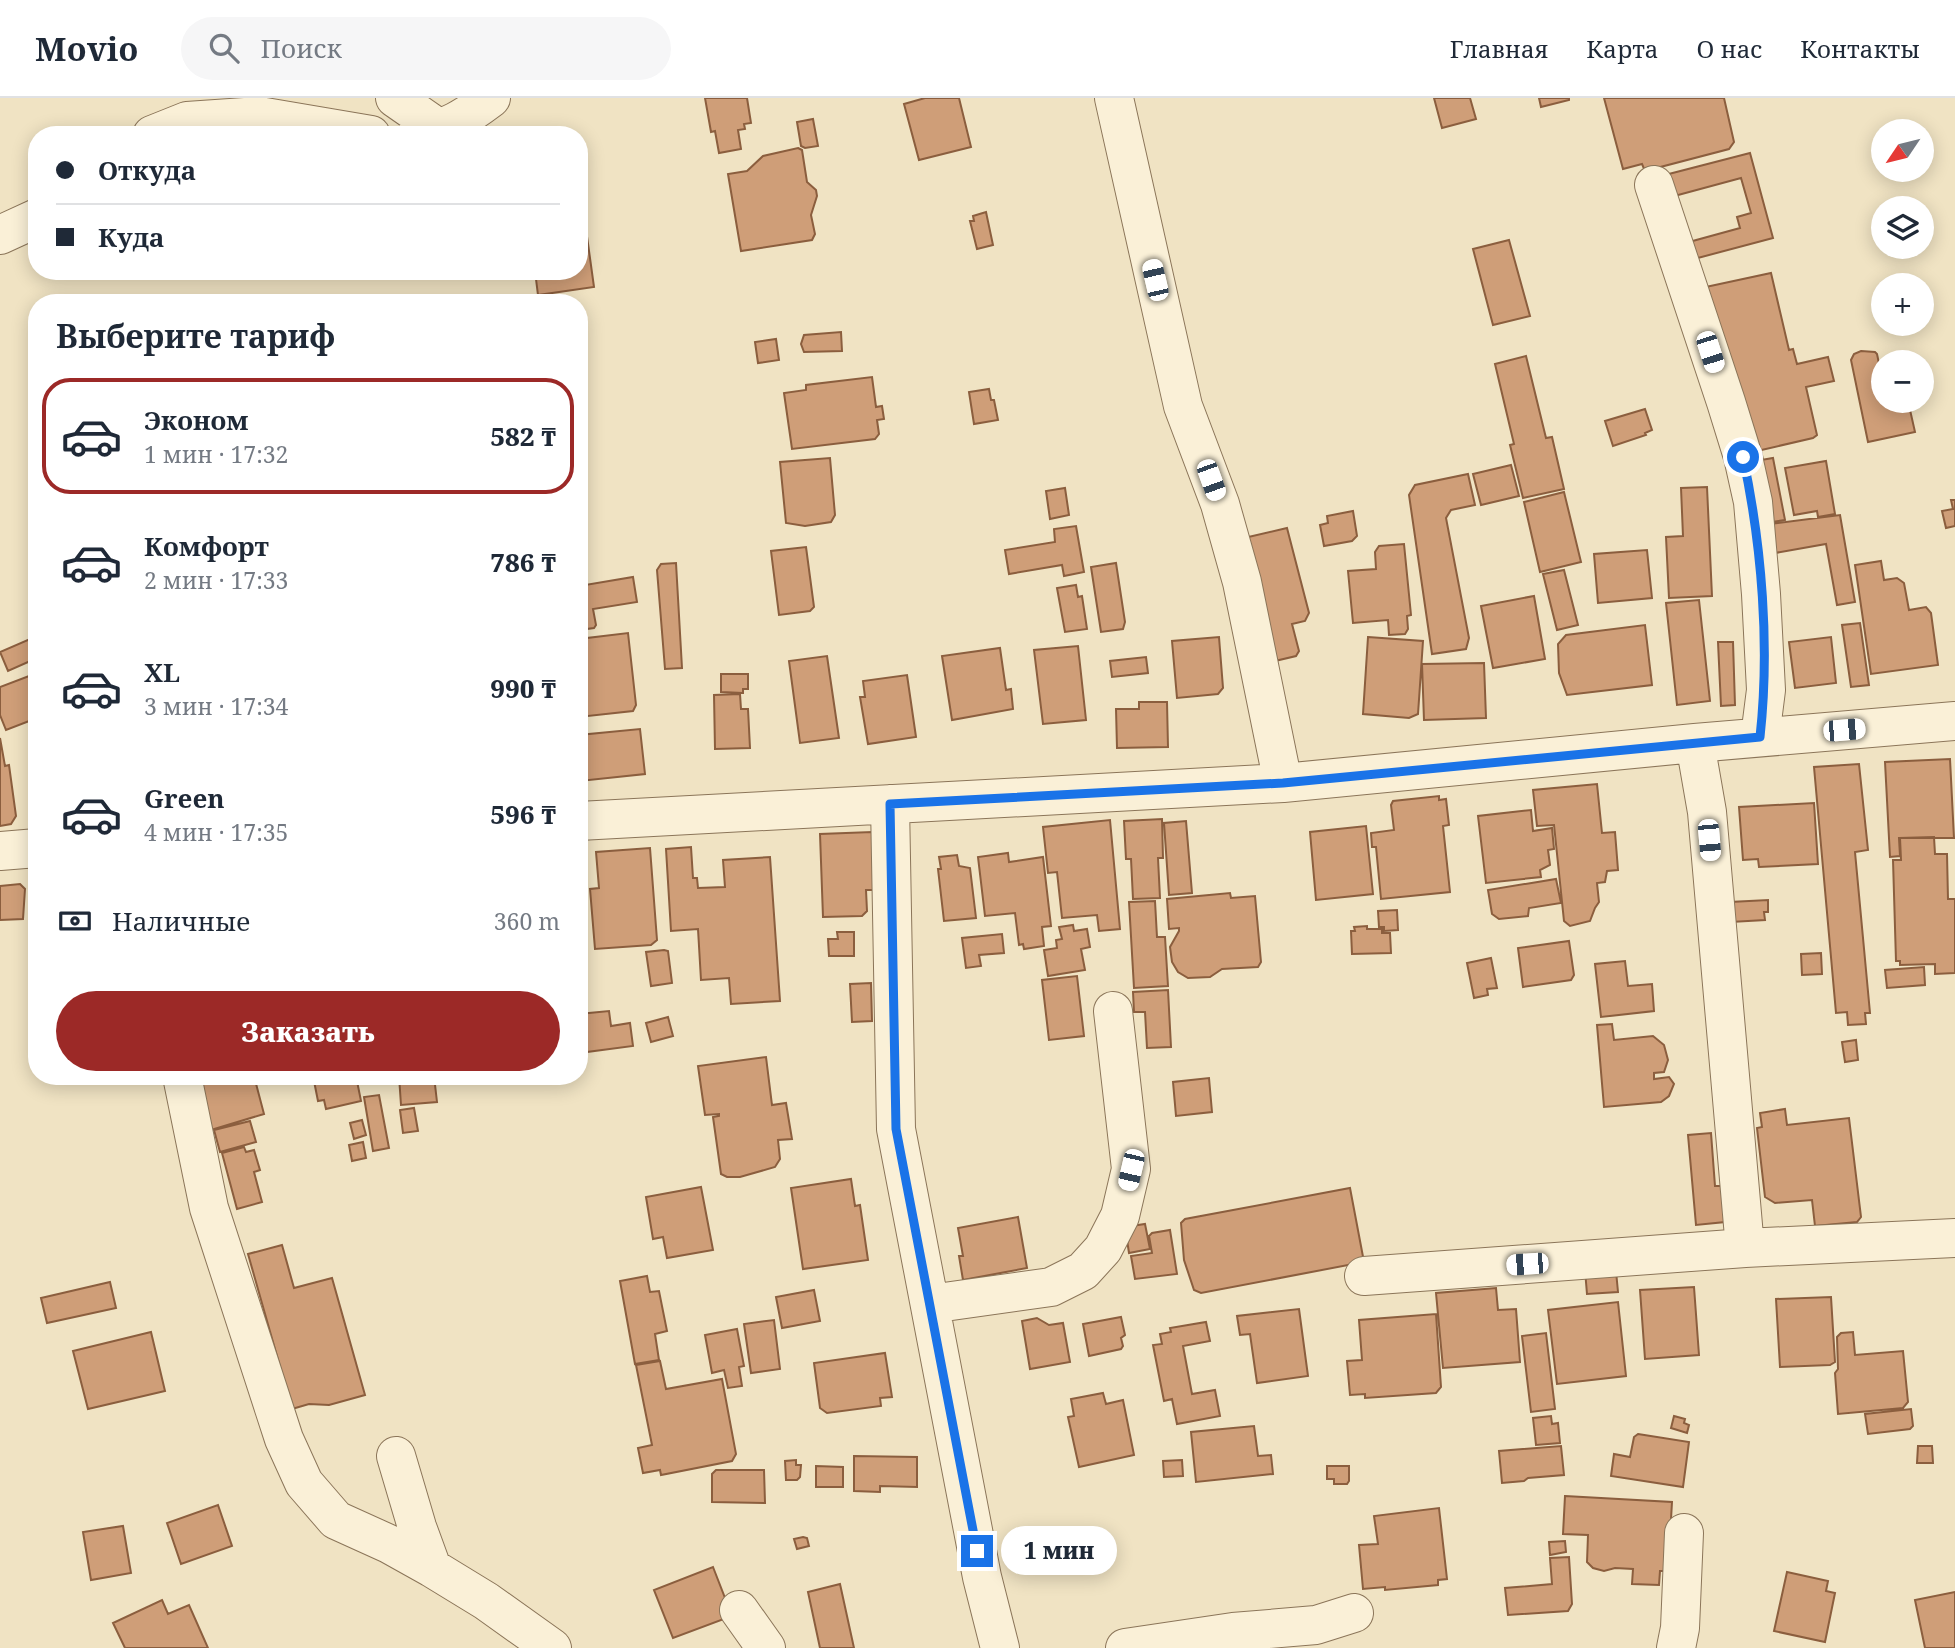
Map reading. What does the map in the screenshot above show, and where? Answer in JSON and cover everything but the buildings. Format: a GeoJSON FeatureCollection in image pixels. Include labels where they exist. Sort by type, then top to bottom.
{"type":"FeatureCollection","features":[{"type":"Feature","properties":{"kind":"street"},"geometry":{"type":"LineString","coordinates":[[394,98],[422,126]]}},
{"type":"Feature","properties":{"kind":"street"},"geometry":{"type":"LineString","coordinates":[[442,126],[472,113],[491,98]]}},
{"type":"Feature","properties":{"kind":"street"},"geometry":{"type":"LineString","coordinates":[[1114,98],[1183,406],[1220,504],[1242,582],[1283,783]]}},
{"type":"Feature","properties":{"kind":"street"},"geometry":{"type":"LineString","coordinates":[[174,126],[187,121],[259,117],[315,126]]}},
{"type":"Feature","properties":{"kind":"street"},"geometry":{"type":"LineString","coordinates":[[1654,185],[1726,402],[1753,502],[1766,690],[1760,737]]}},
{"type":"Feature","properties":{"kind":"street"},"geometry":{"type":"LineString","coordinates":[[0,235],[28,222]]}},
{"type":"Feature","properties":{"kind":"street"},"geometry":{"type":"LineString","coordinates":[[588,821],[1283,783],[1955,721]]}},
{"type":"Feature","properties":{"kind":"street"},"geometry":{"type":"LineString","coordinates":[[1695,743],[1707,812],[1745,1248]]}},
{"type":"Feature","properties":{"kind":"street"},"geometry":{"type":"LineString","coordinates":[[890,804],[896,1129],[982,1577],[1000,1648]]}},
{"type":"Feature","properties":{"kind":"street"},"geometry":{"type":"LineString","coordinates":[[0,851],[28,849]]}},
{"type":"Feature","properties":{"kind":"street"},"geometry":{"type":"LineString","coordinates":[[930,1304],[1051,1287],[1083,1271],[1102,1250],[1120,1216],[1131,1170],[1114,1011]]}},
{"type":"Feature","properties":{"kind":"street"},"geometry":{"type":"LineString","coordinates":[[184,1085],[209,1208],[284,1439],[304,1483],[336,1520],[389,1544],[432,1569],[486,1601],[552,1648]]}},
{"type":"Feature","properties":{"kind":"street"},"geometry":{"type":"LineString","coordinates":[[1364,1276],[1745,1248],[1955,1238]]}},
{"type":"Feature","properties":{"kind":"street"},"geometry":{"type":"LineString","coordinates":[[397,1457],[432,1569]]}},
{"type":"Feature","properties":{"kind":"street"},"geometry":{"type":"LineString","coordinates":[[1676,1648],[1680,1628],[1684,1533]]}},
{"type":"Feature","properties":{"kind":"street"},"geometry":{"type":"LineString","coordinates":[[739,1610],[766,1648]]}},
{"type":"Feature","properties":{"kind":"street"},"geometry":{"type":"LineString","coordinates":[[1125,1648],[1233,1632],[1316,1626],[1354,1613]]}},
{"type":"Feature","properties":{"kind":"route"},"geometry":{"type":"LineString","coordinates":[[977,1551],[896,1129],[890,804],[1283,783],[1760,737],[1766,690],[1761,594],[1753,502],[1743,457]]}}]}
